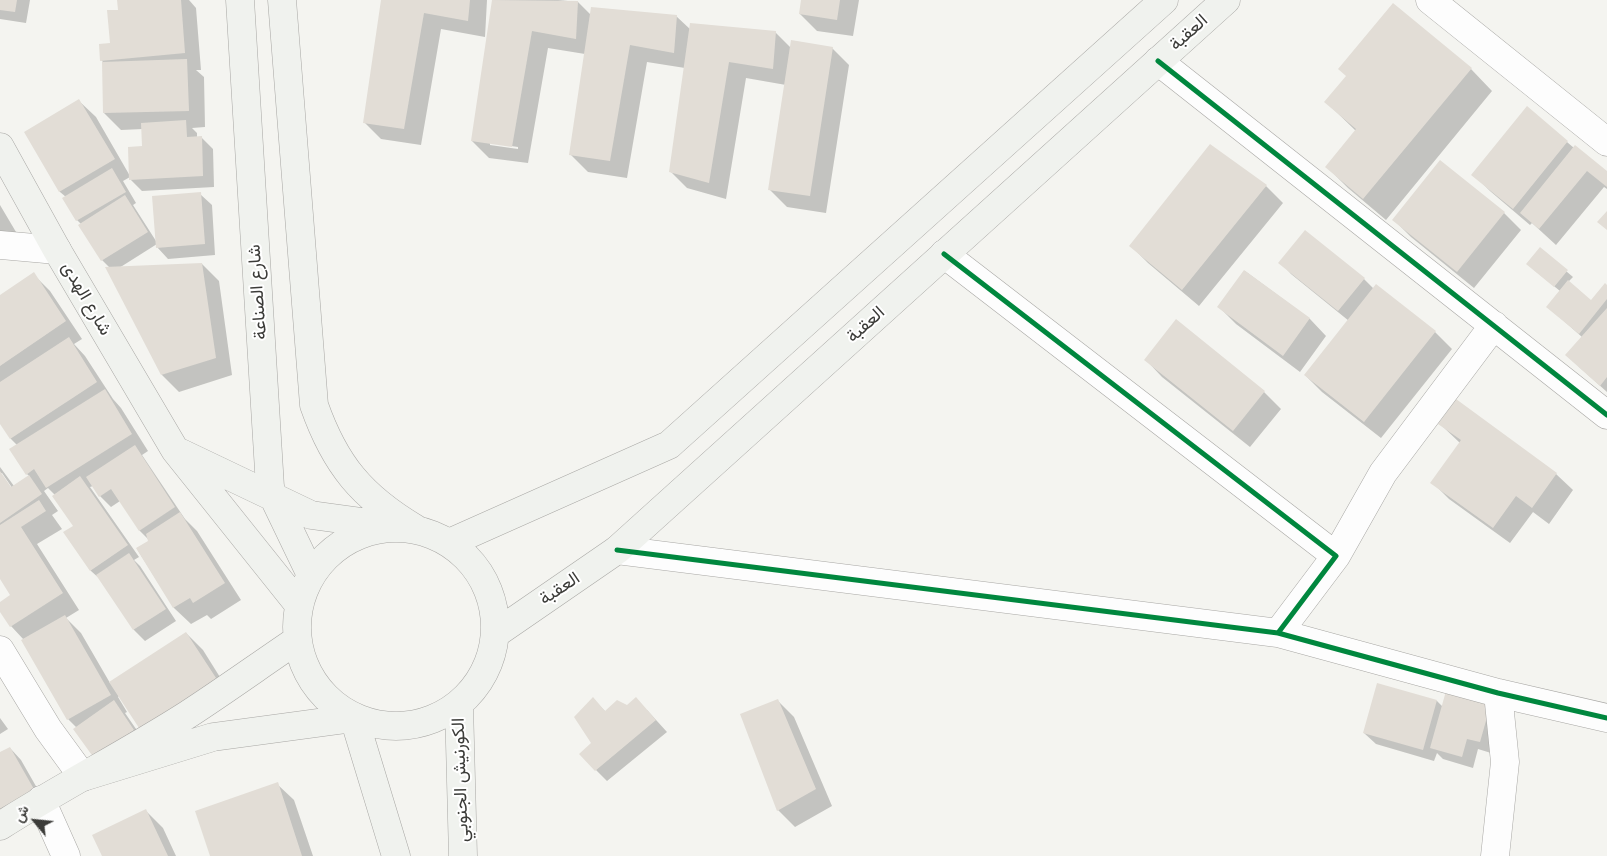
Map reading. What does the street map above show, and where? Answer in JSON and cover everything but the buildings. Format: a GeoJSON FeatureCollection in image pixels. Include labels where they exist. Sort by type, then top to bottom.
{"type":"FeatureCollection","features":[{"type":"Feature","properties":{"kind":"main road","name":"شارع الصناعة"},"geometry":{"type":"LineString","coordinates":[[240,0],[270,487],[311,575]]}},
{"type":"Feature","properties":{"kind":"main road"},"geometry":{"type":"LineString","coordinates":[[282,0],[314,405],[336,456],[353,478],[386,510],[417,530],[449,543],[480,574],[494,607],[495,634],[487,668],[459,705],[429,722],[388,727],[354,718],[322,694],[303,665],[297,640],[299,605],[311,575],[334,549],[365,532],[382,528],[417,530]]}},
{"type":"Feature","properties":{"kind":"main road"},"geometry":{"type":"LineString","coordinates":[[449,543],[669,445],[1164,0]]}},
{"type":"Feature","properties":{"kind":"main road","name":"العقبة"},"geometry":{"type":"LineString","coordinates":[[495,634],[617,550],[1226,0]]}},
{"type":"Feature","properties":{"kind":"main road","name":"شارع الهدى"},"geometry":{"type":"LineString","coordinates":[[0,147],[57,250],[175,450],[299,605]]}},
{"type":"Feature","properties":{"kind":"main road"},"geometry":{"type":"LineString","coordinates":[[175,450],[311,515],[417,530]]}},
{"type":"Feature","properties":{"kind":"main road"},"geometry":{"type":"LineString","coordinates":[[0,826],[186,715],[297,640]]}},
{"type":"Feature","properties":{"kind":"main road","name":"الكورنيش الجنوبي"},"geometry":{"type":"LineString","coordinates":[[459,705],[463,856]]}},
{"type":"Feature","properties":{"kind":"main road"},"geometry":{"type":"LineString","coordinates":[[83,777],[213,737],[354,718]]}},
{"type":"Feature","properties":{"kind":"main road"},"geometry":{"type":"LineString","coordinates":[[354,718],[396,856]]}},
{"type":"Feature","properties":{"kind":"street"},"geometry":{"type":"LineString","coordinates":[[1430,0],[1607,142]]}},
{"type":"Feature","properties":{"kind":"street"},"geometry":{"type":"LineString","coordinates":[[1158,61],[1607,414]]}},
{"type":"Feature","properties":{"kind":"street"},"geometry":{"type":"LineString","coordinates":[[0,245],[57,250]]}},
{"type":"Feature","properties":{"kind":"street"},"geometry":{"type":"LineString","coordinates":[[944,254],[1336,556]]}},
{"type":"Feature","properties":{"kind":"street"},"geometry":{"type":"LineString","coordinates":[[1278,633],[1336,556],[1383,473],[1494,325]]}},
{"type":"Feature","properties":{"kind":"street"},"geometry":{"type":"LineString","coordinates":[[617,550],[1278,633],[1498,693],[1607,718]]}},
{"type":"Feature","properties":{"kind":"street"},"geometry":{"type":"LineString","coordinates":[[0,650],[48,729],[83,777]]}},
{"type":"Feature","properties":{"kind":"street"},"geometry":{"type":"LineString","coordinates":[[1495,856],[1505,762],[1498,693]]}},
{"type":"Feature","properties":{"kind":"street"},"geometry":{"type":"LineString","coordinates":[[41,800],[66,856]]}},
{"type":"Feature","properties":{"kind":"cycle path"},"geometry":{"type":"LineString","coordinates":[[1158,61],[1607,415]]}},
{"type":"Feature","properties":{"kind":"cycle path"},"geometry":{"type":"LineString","coordinates":[[944,254],[1336,556],[1278,633]]}},
{"type":"Feature","properties":{"kind":"cycle path"},"geometry":{"type":"LineString","coordinates":[[617,550],[1278,633],[1498,693],[1607,718]]}}]}
